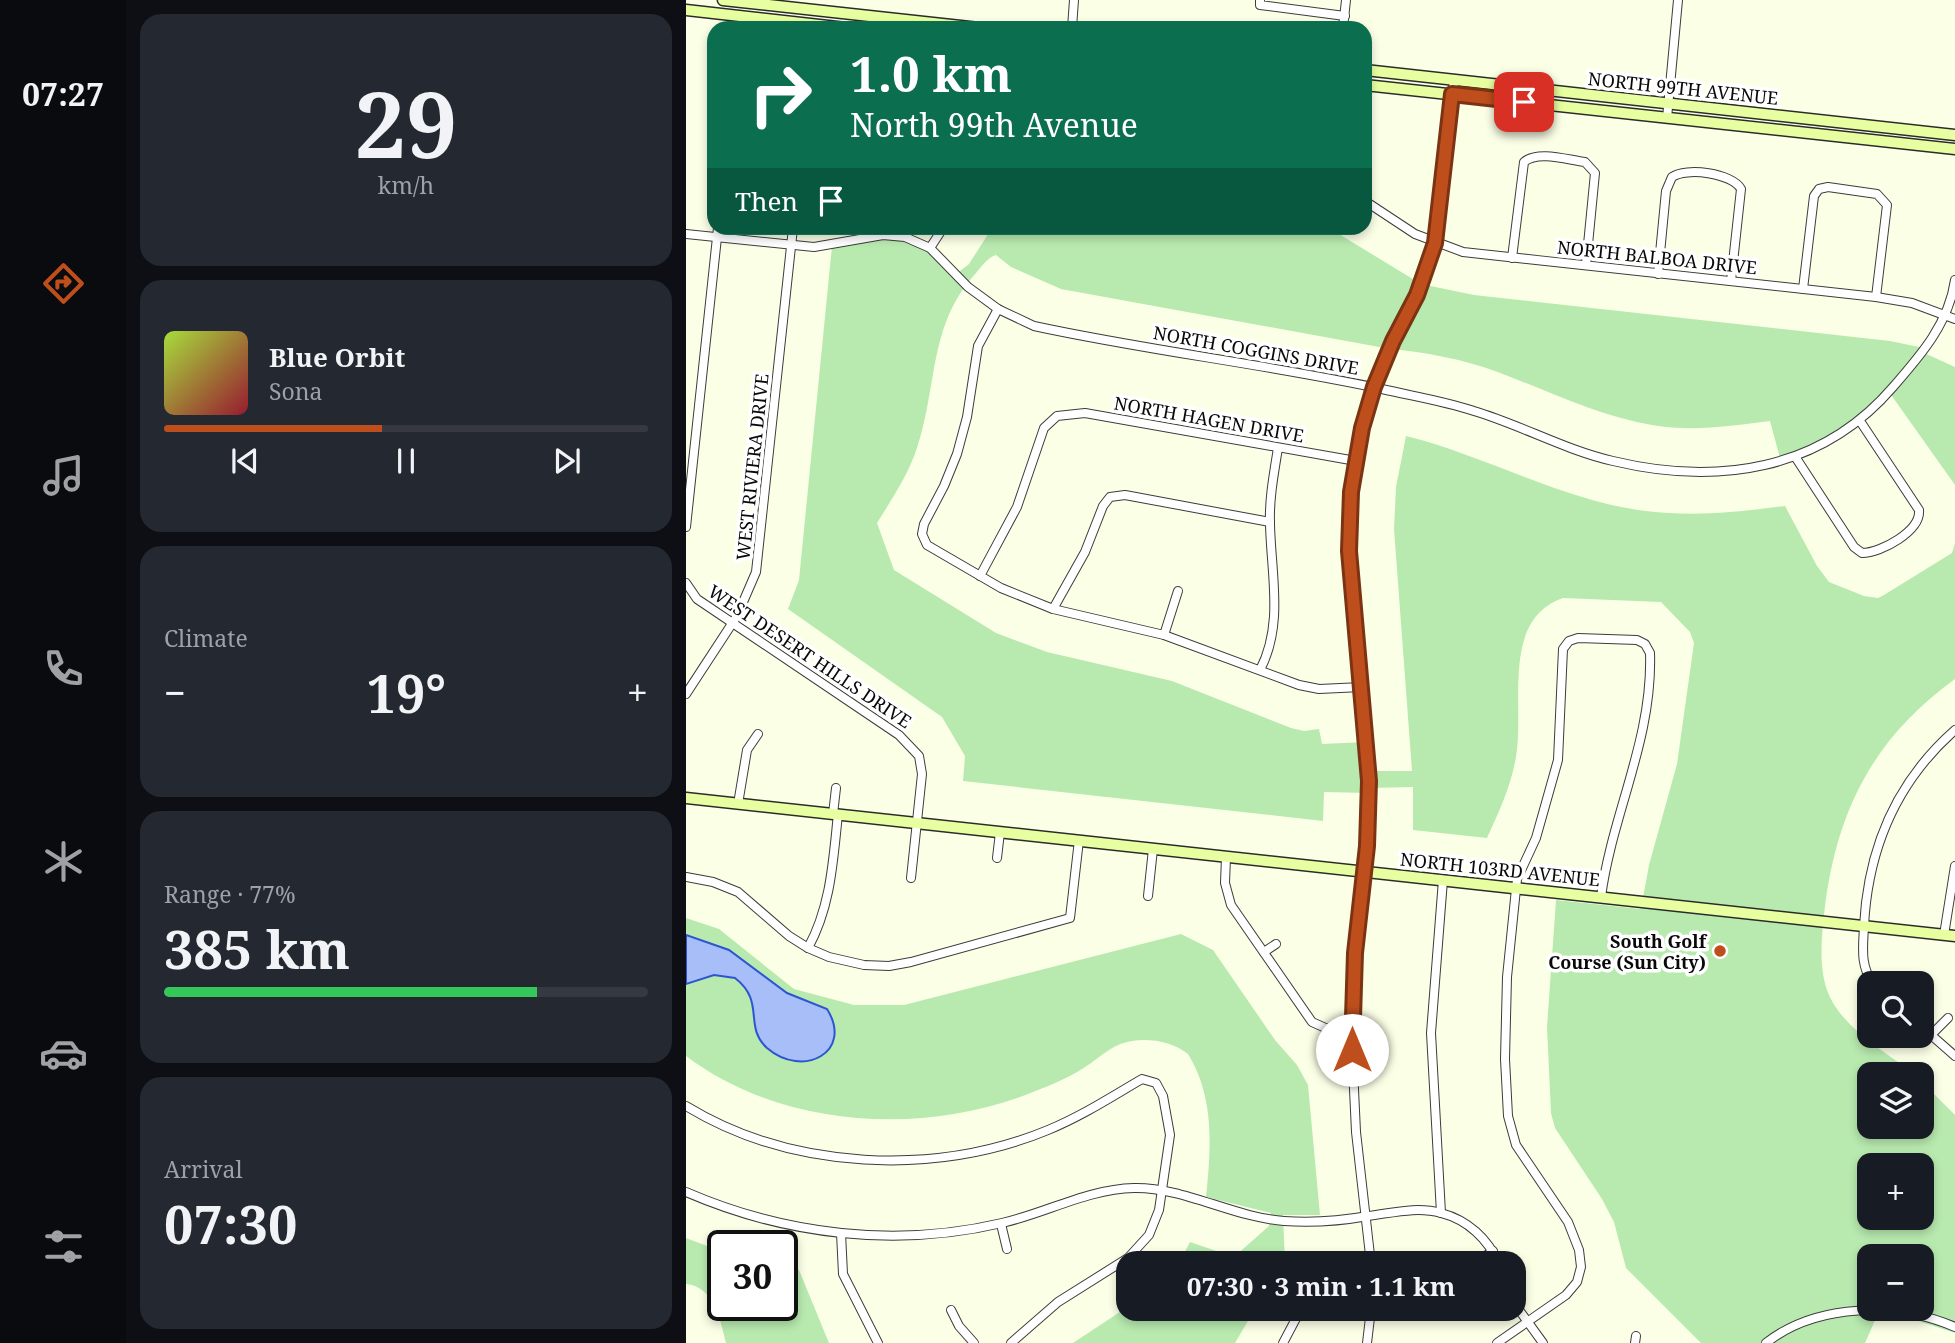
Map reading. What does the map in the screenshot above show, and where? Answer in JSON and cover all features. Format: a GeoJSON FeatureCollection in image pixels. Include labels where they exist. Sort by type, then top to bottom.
{"type":"FeatureCollection","features":[{"type":"Feature","properties":{"kind":"main road"},"geometry":{"type":"LineString","coordinates":[[723,0],[914,21]]}},
{"type":"Feature","properties":{"kind":"main road"},"geometry":{"type":"LineString","coordinates":[[686,10],[779,21]]}},
{"type":"Feature","properties":{"kind":"main road","name":"NORTH 99TH AVENUE"},"geometry":{"type":"LineString","coordinates":[[1372,71],[1955,135]]}},
{"type":"Feature","properties":{"kind":"main road"},"geometry":{"type":"LineString","coordinates":[[1395,88],[1396,74]]}},
{"type":"Feature","properties":{"kind":"main road","name":"NORTH 99TH AVENUE"},"geometry":{"type":"LineString","coordinates":[[1372,86],[1955,149]]}},
{"type":"Feature","properties":{"kind":"main road"},"geometry":{"type":"LineString","coordinates":[[1582,109],[1583,94]]}},
{"type":"Feature","properties":{"kind":"main road","name":"NORTH 103RD AVENUE"},"geometry":{"type":"LineString","coordinates":[[686,798],[1949,935]]}},
{"type":"Feature","properties":{"kind":"street"},"geometry":{"type":"LineString","coordinates":[[1072,21],[1074,0]]}},
{"type":"Feature","properties":{"kind":"street"},"geometry":{"type":"LineString","coordinates":[[1344,21],[1346,0]]}},
{"type":"Feature","properties":{"kind":"street"},"geometry":{"type":"LineString","coordinates":[[1667,118],[1678,0]]}},
{"type":"Feature","properties":{"kind":"street"},"geometry":{"type":"LineString","coordinates":[[1260,3],[1345,16]]}},
{"type":"Feature","properties":{"kind":"street"},"geometry":{"type":"LineString","coordinates":[[830,21],[831,12]]}},
{"type":"Feature","properties":{"kind":"street"},"geometry":{"type":"LineString","coordinates":[[1370,1251],[1356,1132],[1352,1031],[1355,953],[1364,872],[1369,781],[1349,551],[1356,461],[1374,387],[1393,341],[1417,295],[1435,243],[1454,81]]}},
{"type":"Feature","properties":{"kind":"street"},"geometry":{"type":"LineString","coordinates":[[1512,258],[1524,162],[1535,156],[1585,162],[1595,173],[1586,265]]}},
{"type":"Feature","properties":{"kind":"street"},"geometry":{"type":"LineString","coordinates":[[1658,274],[1668,183],[1675,174],[1725,176],[1741,189],[1731,281]]}},
{"type":"Feature","properties":{"kind":"street"},"geometry":{"type":"LineString","coordinates":[[1803,289],[1814,196],[1822,187],[1877,194],[1887,205],[1877,297]]}},
{"type":"Feature","properties":{"kind":"street","name":"NORTH BALBOA DRIVE"},"geometry":{"type":"LineString","coordinates":[[1372,205],[1435,243],[1463,251],[1877,297],[1912,303],[1951,317]]}},
{"type":"Feature","properties":{"kind":"street","name":"NORTH COGGINS DRIVE"},"geometry":{"type":"LineString","coordinates":[[686,234],[790,245],[832,246],[883,235],[905,237],[930,248],[968,287],[998,309],[1034,326],[1374,387],[1471,410],[1595,456],[1634,465],[1713,471],[1763,466],[1796,458],[1832,441],[1860,421],[1951,317]]}},
{"type":"Feature","properties":{"kind":"street","name":"WEST RIVIERA DRIVE"},"geometry":{"type":"LineString","coordinates":[[686,692],[732,624],[750,590],[759,555],[792,235]]}},
{"type":"Feature","properties":{"kind":"street"},"geometry":{"type":"LineString","coordinates":[[930,248],[938,235]]}},
{"type":"Feature","properties":{"kind":"street"},"geometry":{"type":"LineString","coordinates":[[686,527],[717,237]]}},
{"type":"Feature","properties":{"kind":"street"},"geometry":{"type":"LineString","coordinates":[[1951,317],[1955,280]]}},
{"type":"Feature","properties":{"kind":"street"},"geometry":{"type":"LineString","coordinates":[[998,309],[978,346],[967,417],[957,454],[922,534],[927,545],[980,576],[1053,609],[1164,635],[1319,689],[1362,687]]}},
{"type":"Feature","properties":{"kind":"street"},"geometry":{"type":"LineString","coordinates":[[980,576],[1017,507],[1044,428],[1056,416],[1050,408]]}},
{"type":"Feature","properties":{"kind":"street","name":"NORTH HAGEN DRIVE"},"geometry":{"type":"LineString","coordinates":[[1056,416],[1077,412],[1356,461]]}},
{"type":"Feature","properties":{"kind":"street"},"geometry":{"type":"LineString","coordinates":[[1796,458],[1854,547],[1862,553],[1873,553],[1915,526],[1920,519],[1919,510],[1860,421]]}},
{"type":"Feature","properties":{"kind":"street"},"geometry":{"type":"LineString","coordinates":[[1260,670],[1271,642],[1274,622],[1270,522],[1278,448]]}},
{"type":"Feature","properties":{"kind":"street"},"geometry":{"type":"LineString","coordinates":[[1053,609],[1085,552],[1103,506],[1110,497],[1125,495],[1270,522]]}},
{"type":"Feature","properties":{"kind":"street","name":"WEST DESERT HILLS DRIVE"},"geometry":{"type":"LineString","coordinates":[[686,583],[697,600],[908,742],[921,764],[911,878]]}},
{"type":"Feature","properties":{"kind":"street"},"geometry":{"type":"LineString","coordinates":[[1164,635],[1178,591]]}},
{"type":"Feature","properties":{"kind":"street"},"geometry":{"type":"LineString","coordinates":[[1497,1343],[1572,1289],[1581,1267],[1579,1250],[1568,1222],[1551,1194],[1522,1158],[1508,1116],[1506,1011],[1516,888],[1521,868],[1536,838],[1558,760],[1563,649],[1574,638],[1637,640],[1645,644],[1650,653],[1644,731],[1605,865],[1601,897]]}},
{"type":"Feature","properties":{"kind":"street"},"geometry":{"type":"LineString","coordinates":[[1867,971],[1862,960],[1864,926],[1872,863],[1885,825],[1919,767],[1955,730]]}},
{"type":"Feature","properties":{"kind":"street"},"geometry":{"type":"LineString","coordinates":[[738,804],[747,750],[758,734]]}},
{"type":"Feature","properties":{"kind":"street"},"geometry":{"type":"LineString","coordinates":[[808,948],[821,922],[829,895],[836,788]]}},
{"type":"Feature","properties":{"kind":"street"},"geometry":{"type":"LineString","coordinates":[[997,858],[1000,832]]}},
{"type":"Feature","properties":{"kind":"street"},"geometry":{"type":"LineString","coordinates":[[686,877],[713,882],[746,897],[789,936],[808,948],[847,963],[889,966],[1070,918],[1079,840]]}},
{"type":"Feature","properties":{"kind":"street"},"geometry":{"type":"LineString","coordinates":[[1148,897],[1153,849]]}},
{"type":"Feature","properties":{"kind":"street"},"geometry":{"type":"LineString","coordinates":[[1226,857],[1225,883],[1231,905],[1312,1021],[1330,1031],[1352,1031]]}},
{"type":"Feature","properties":{"kind":"street"},"geometry":{"type":"LineString","coordinates":[[1949,935],[1955,866]]}},
{"type":"Feature","properties":{"kind":"street"},"geometry":{"type":"LineString","coordinates":[[1441,1213],[1431,1033],[1443,880]]}},
{"type":"Feature","properties":{"kind":"street"},"geometry":{"type":"LineString","coordinates":[[746,897],[752,888]]}},
{"type":"Feature","properties":{"kind":"street"},"geometry":{"type":"LineString","coordinates":[[1264,952],[1276,944]]}},
{"type":"Feature","properties":{"kind":"street"},"geometry":{"type":"LineString","coordinates":[[1934,1032],[1948,1018]]}},
{"type":"Feature","properties":{"kind":"street"},"geometry":{"type":"LineString","coordinates":[[1934,1038],[1955,1056]]}},
{"type":"Feature","properties":{"kind":"street"},"geometry":{"type":"LineString","coordinates":[[686,1106],[722,1125],[793,1148],[846,1157],[920,1159],[971,1152],[1031,1136],[1080,1116],[1148,1079],[1159,1086],[1169,1124],[1169,1155],[1155,1223],[1136,1252],[1058,1302],[1011,1343]]}},
{"type":"Feature","properties":{"kind":"street"},"geometry":{"type":"LineString","coordinates":[[686,1192],[715,1205],[788,1226],[841,1233],[918,1235],[1001,1224],[1106,1191],[1138,1188],[1163,1190],[1258,1218],[1315,1222],[1417,1210],[1441,1213],[1475,1230],[1493,1251]]}},
{"type":"Feature","properties":{"kind":"street"},"geometry":{"type":"LineString","coordinates":[[1001,1224],[1007,1249]]}},
{"type":"Feature","properties":{"kind":"street"},"geometry":{"type":"LineString","coordinates":[[841,1233],[843,1275],[878,1343]]}},
{"type":"Feature","properties":{"kind":"street"},"geometry":{"type":"LineString","coordinates":[[951,1310],[959,1326],[974,1343]]}},
{"type":"Feature","properties":{"kind":"street"},"geometry":{"type":"LineString","coordinates":[[1766,1343],[1811,1321],[1846,1312],[1900,1312],[1955,1327]]}},
{"type":"Feature","properties":{"kind":"street"},"geometry":{"type":"LineString","coordinates":[[1283,1343],[1295,1321]]}},
{"type":"Feature","properties":{"kind":"street"},"geometry":{"type":"LineString","coordinates":[[1367,1343],[1370,1321]]}},
{"type":"Feature","properties":{"kind":"street"},"geometry":{"type":"LineString","coordinates":[[1525,1323],[1543,1343]]}},
{"type":"Feature","properties":{"kind":"green space","name":"South Golf Course (Sun City)"},"geometry":{"type":"Polygon","coordinates":[[[988,235],[1340,235],[1421,284],[1474,295],[1890,341],[1924,348],[1922,352],[1955,367],[1955,485],[1889,392],[1860,421],[1781,462],[1770,421],[1697,428],[1667,427],[1632,421],[1592,409],[1495,371],[1456,360],[1061,289],[1011,267],[996,255],[987,260],[976,273],[949,314],[936,357],[924,425],[917,448],[894,496],[877,523],[894,570],[996,633],[1047,652],[1172,681],[1291,728],[1304,731],[1319,729],[1322,744],[1366,742],[1369,771],[1412,771],[1394,529],[1396,487],[1406,436],[1615,506],[1664,513],[1699,514],[1785,506],[1817,566],[1829,582],[1864,596],[1878,598],[1884,595],[1952,553],[1955,543],[1955,679],[1902,726],[1882,751],[1850,807],[1831,871],[1825,906],[1822,970],[1833,1003],[1857,1031],[1857,1048],[1879,1048],[1898,1062],[1857,1062],[1857,1139],[1934,1139],[1934,1094],[1955,1115],[1955,1333],[1918,1321],[1934,1321],[1934,1244],[1857,1244],[1857,1321],[1875,1321],[1865,1343],[1701,1343],[1626,1268],[1614,1222],[1555,1128],[1551,1113],[1547,1027],[1556,900],[1641,909],[1649,865],[1677,764],[1694,643],[1690,632],[1661,602],[1563,598],[1543,609],[1530,625],[1519,666],[1518,736],[1514,768],[1487,838],[1413,830],[1413,787],[1369,788],[1369,793],[1324,792],[1323,821],[963,781],[965,756],[942,717],[788,609],[799,580],[832,246],[870,237],[914,240],[956,274],[969,264],[988,235]]]}},
{"type":"Feature","properties":{"kind":"green space"},"geometry":{"type":"Polygon","coordinates":[[[686,918],[719,929],[794,989],[854,1005],[904,1005],[1181,934],[1213,950],[1275,1040],[1297,1065],[1308,1085],[1320,1215],[1283,1215],[1284,1251],[1241,1251],[1269,1226],[1271,1213],[1206,1197],[1210,1142],[1203,1088],[1188,1054],[1176,1046],[1162,1042],[1139,1040],[1125,1043],[1111,1049],[1076,1073],[1042,1089],[986,1107],[942,1116],[897,1119],[851,1117],[807,1110],[764,1098],[723,1080],[686,1056],[686,918]]]}},
{"type":"Feature","properties":{"kind":"green space"},"geometry":{"type":"Polygon","coordinates":[[[686,1238],[707,1246],[707,1295],[696,1286],[686,1284],[686,1238]]]}},
{"type":"Feature","properties":{"kind":"green space"},"geometry":{"type":"Polygon","coordinates":[[[1190,1242],[1216,1251],[1185,1251],[1190,1242]]]}},
{"type":"Feature","properties":{"kind":"green space"},"geometry":{"type":"Polygon","coordinates":[[[799,1270],[829,1343],[726,1343],[720,1321],[798,1321],[799,1270]]]}},
{"type":"Feature","properties":{"kind":"green space"},"geometry":{"type":"Polygon","coordinates":[[[1116,1315],[1116,1321],[1248,1321],[1235,1343],[1073,1343],[1116,1315]]]}},
{"type":"Feature","properties":{"kind":"water"},"geometry":{"type":"Polygon","coordinates":[[[686,935],[729,950],[787,993],[827,1009],[834,1024],[834,1038],[829,1048],[821,1056],[809,1061],[781,1057],[760,1040],[750,996],[735,978],[714,975],[686,984],[686,935]]]}},
{"type":"Feature","properties":{"kind":"place","name":"South Golf Course (Sun City)"},"geometry":{"type":"Point","coordinates":[1720,951]}},
{"type":"Feature","properties":{"kind":"route"},"geometry":{"type":"LineString","coordinates":[[1352,1050],[1355,953],[1367,846],[1369,793],[1349,551],[1351,492],[1359,441],[1381,368],[1417,295],[1435,243],[1452,94],[1524,102]]}}]}
